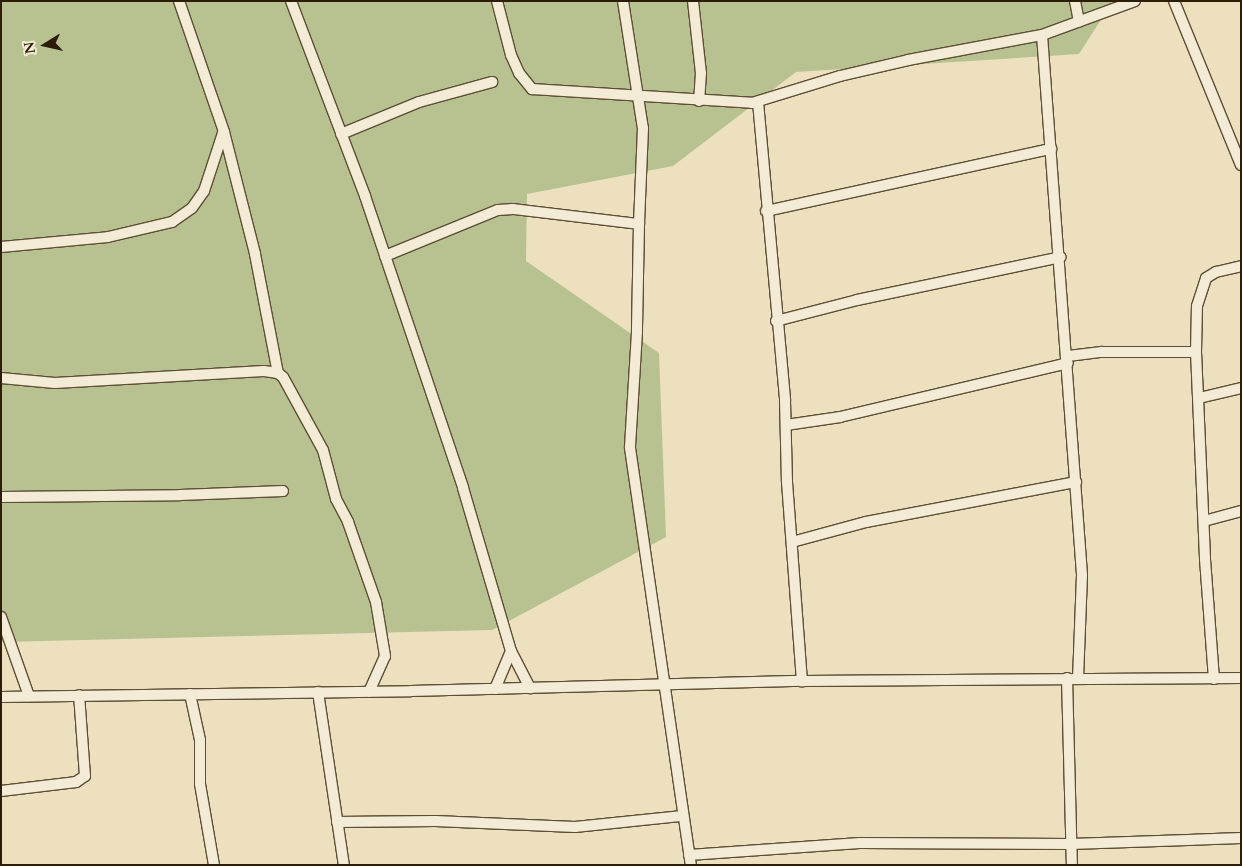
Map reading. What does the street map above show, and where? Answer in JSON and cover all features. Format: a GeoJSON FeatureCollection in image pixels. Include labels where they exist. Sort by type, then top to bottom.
{"type":"FeatureCollection","features":[{"type":"Feature","properties":{"kind":"street"},"geometry":{"type":"LineString","coordinates":[[179,1],[224,132],[255,254],[278,373],[323,450],[336,499],[348,522],[376,602],[385,656],[369,692]]}},
{"type":"Feature","properties":{"kind":"street"},"geometry":{"type":"LineString","coordinates":[[292,1],[385,256],[462,488],[512,651],[530,688]]}},
{"type":"Feature","properties":{"kind":"street"},"geometry":{"type":"LineString","coordinates":[[497,1],[511,55],[518,73],[532,89],[699,101],[758,102],[840,76],[908,60],[1042,35],[1135,1]]}},
{"type":"Feature","properties":{"kind":"street"},"geometry":{"type":"LineString","coordinates":[[623,1],[639,96],[644,157],[639,224],[637,332],[630,448],[644,526],[682,816],[690,860],[860,843],[1071,844],[1241,838]]}},
{"type":"Feature","properties":{"kind":"street"},"geometry":{"type":"LineString","coordinates":[[693,1],[701,73],[699,101]]}},
{"type":"Feature","properties":{"kind":"street"},"geometry":{"type":"LineString","coordinates":[[1074,1],[1079,22]]}},
{"type":"Feature","properties":{"kind":"street"},"geometry":{"type":"LineString","coordinates":[[1174,1],[1241,164]]}},
{"type":"Feature","properties":{"kind":"street"},"geometry":{"type":"LineString","coordinates":[[1042,35],[1061,257],[1082,575],[1078,678]]}},
{"type":"Feature","properties":{"kind":"street"},"geometry":{"type":"LineString","coordinates":[[341,134],[419,102],[492,82]]}},
{"type":"Feature","properties":{"kind":"street"},"geometry":{"type":"LineString","coordinates":[[758,102],[786,425],[802,681]]}},
{"type":"Feature","properties":{"kind":"street"},"geometry":{"type":"LineString","coordinates":[[1,248],[108,237],[172,222],[192,208],[204,191],[224,132]]}},
{"type":"Feature","properties":{"kind":"street"},"geometry":{"type":"LineString","coordinates":[[766,211],[1051,149]]}},
{"type":"Feature","properties":{"kind":"street"},"geometry":{"type":"LineString","coordinates":[[385,256],[498,210],[513,209],[639,224]]}},
{"type":"Feature","properties":{"kind":"street"},"geometry":{"type":"LineString","coordinates":[[776,321],[857,300],[1061,257]]}},
{"type":"Feature","properties":{"kind":"street"},"geometry":{"type":"LineString","coordinates":[[1214,679],[1196,352],[1197,306],[1206,278],[1216,272],[1241,266]]}},
{"type":"Feature","properties":{"kind":"street"},"geometry":{"type":"LineString","coordinates":[[786,425],[840,417],[1102,352],[1196,352]]}},
{"type":"Feature","properties":{"kind":"street"},"geometry":{"type":"LineString","coordinates":[[1,378],[55,383],[278,373]]}},
{"type":"Feature","properties":{"kind":"street"},"geometry":{"type":"LineString","coordinates":[[1199,398],[1241,388]]}},
{"type":"Feature","properties":{"kind":"street"},"geometry":{"type":"LineString","coordinates":[[792,542],[866,522],[1076,482]]}},
{"type":"Feature","properties":{"kind":"street"},"geometry":{"type":"LineString","coordinates":[[1,497],[180,496],[283,490]]}},
{"type":"Feature","properties":{"kind":"street"},"geometry":{"type":"LineString","coordinates":[[1204,521],[1241,511]]}},
{"type":"Feature","properties":{"kind":"street"},"geometry":{"type":"LineString","coordinates":[[1,617],[5,636],[29,696]]}},
{"type":"Feature","properties":{"kind":"street"},"geometry":{"type":"LineString","coordinates":[[495,689],[512,651]]}},
{"type":"Feature","properties":{"kind":"street"},"geometry":{"type":"LineString","coordinates":[[1067,678],[1072,865]]}},
{"type":"Feature","properties":{"kind":"street"},"geometry":{"type":"LineString","coordinates":[[1,696],[369,692],[802,681],[1241,678]]}},
{"type":"Feature","properties":{"kind":"street"},"geometry":{"type":"LineString","coordinates":[[318,692],[344,865]]}},
{"type":"Feature","properties":{"kind":"street"},"geometry":{"type":"LineString","coordinates":[[190,694],[198,727],[200,784],[214,865]]}},
{"type":"Feature","properties":{"kind":"street"},"geometry":{"type":"LineString","coordinates":[[1,791],[76,782],[85,776],[79,695]]}},
{"type":"Feature","properties":{"kind":"street"},"geometry":{"type":"LineString","coordinates":[[337,822],[427,821],[575,827],[682,816]]}},
{"type":"Feature","properties":{"kind":"green space"},"geometry":{"type":"Polygon","coordinates":[[[1,1],[1113,1],[1079,54],[796,72],[673,166],[527,194],[526,261],[659,353],[666,537],[492,630],[1,642],[1,1]]]}}]}
